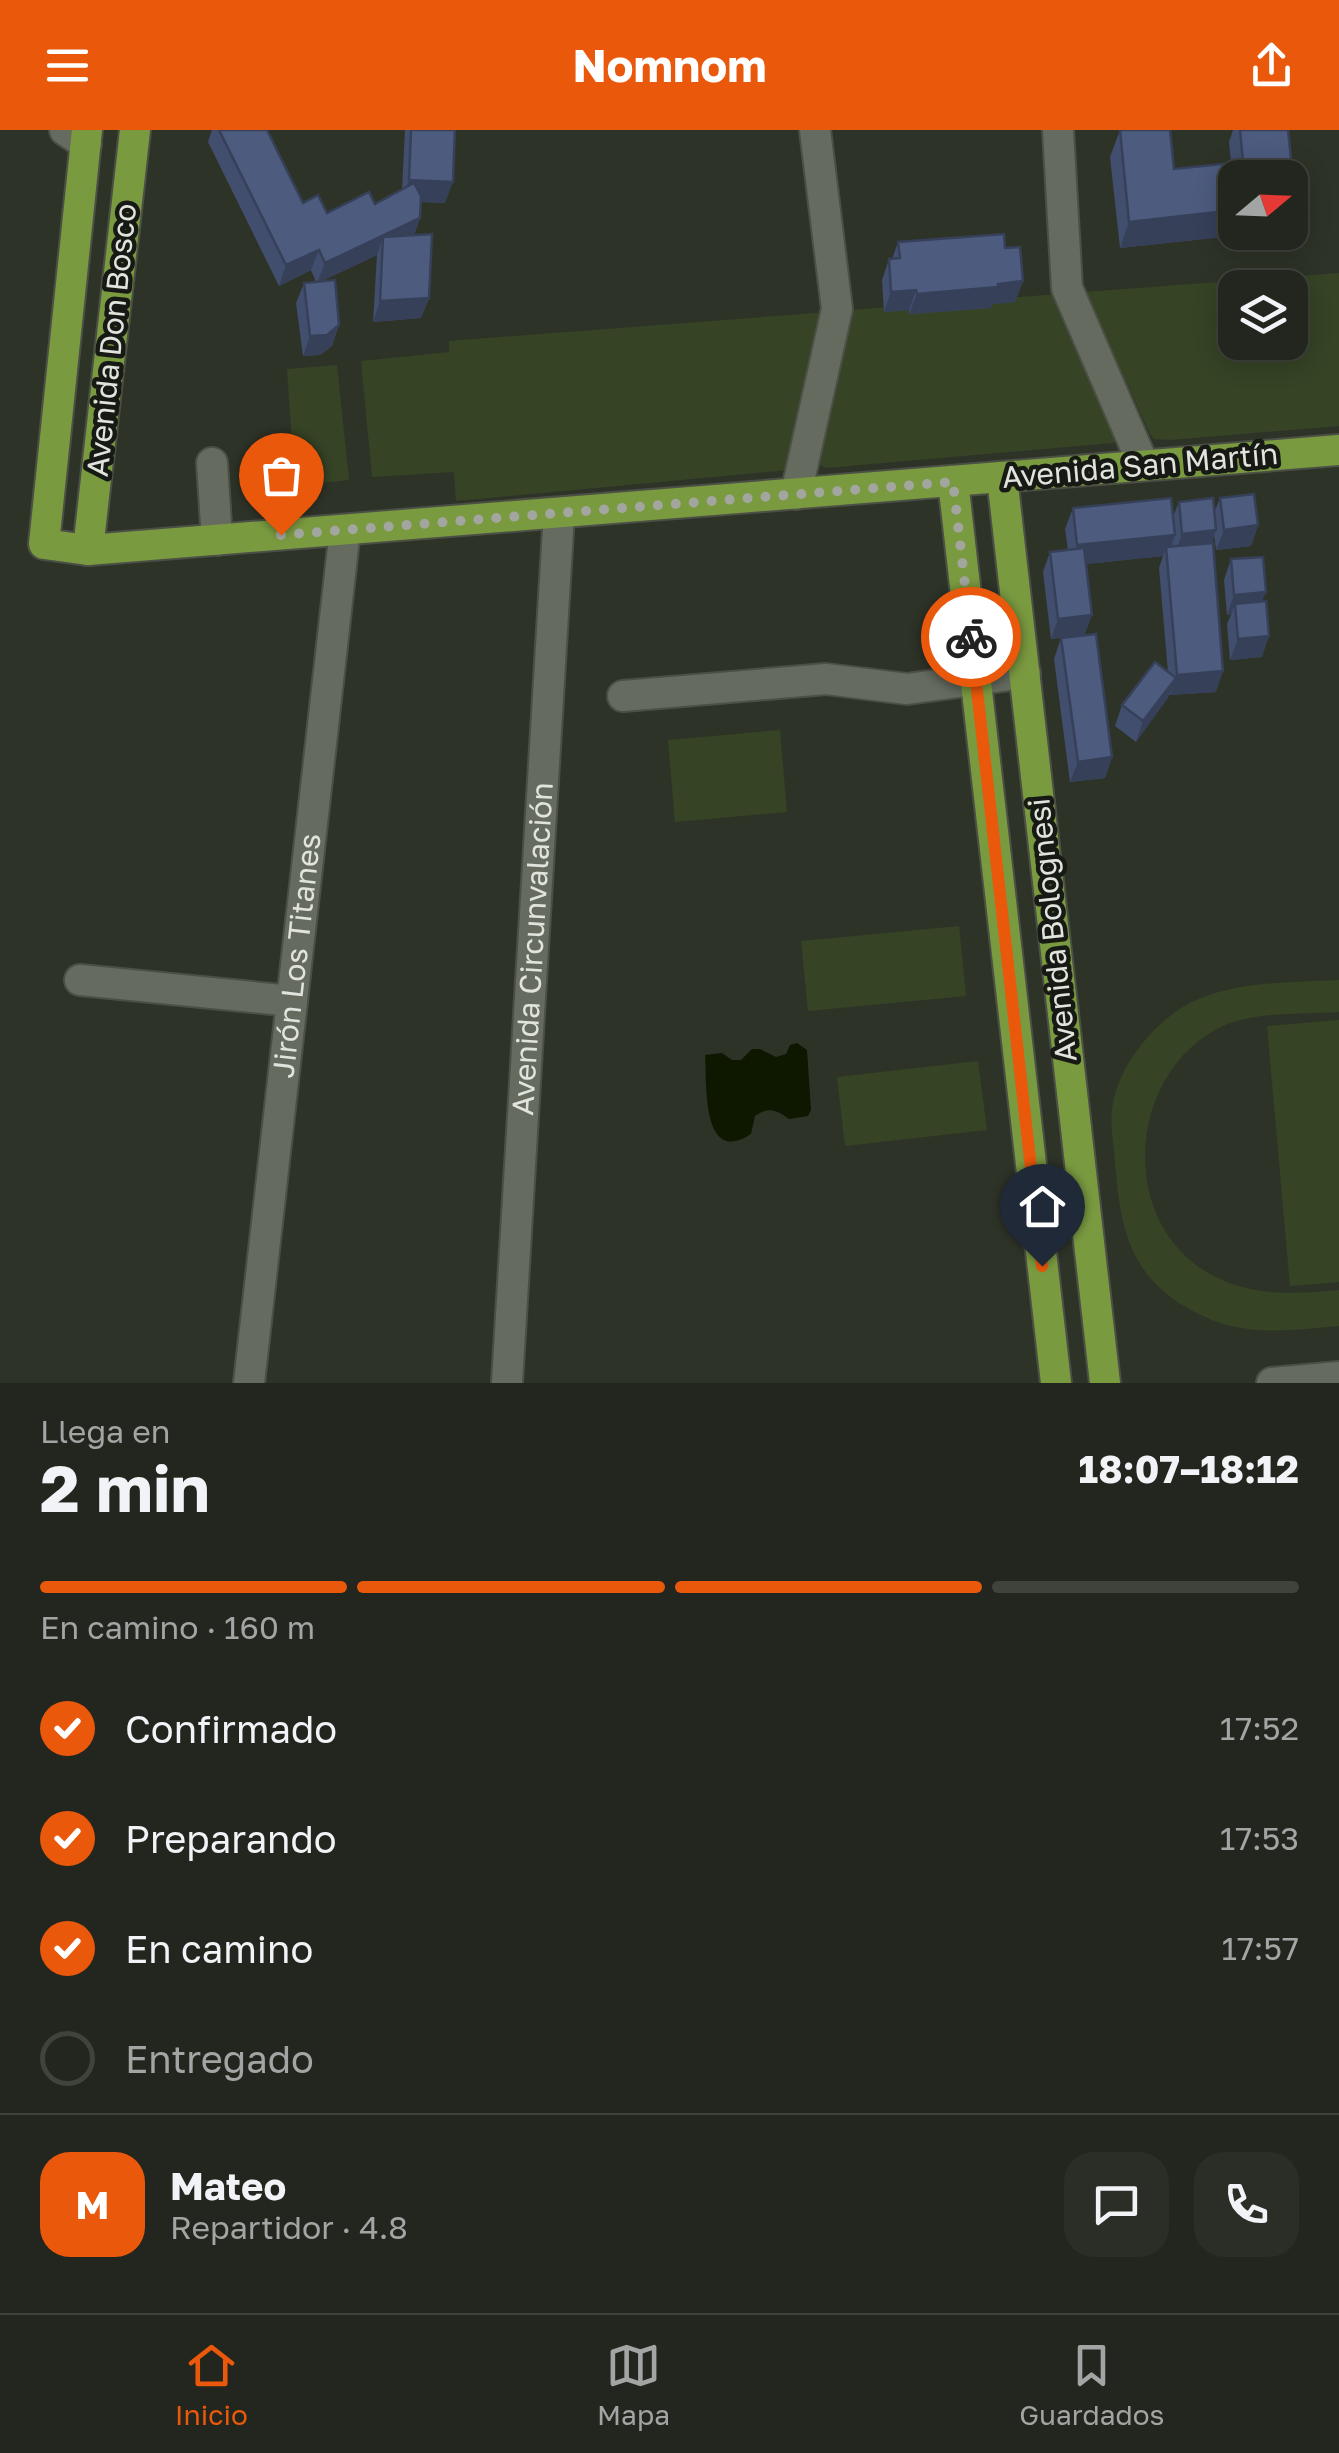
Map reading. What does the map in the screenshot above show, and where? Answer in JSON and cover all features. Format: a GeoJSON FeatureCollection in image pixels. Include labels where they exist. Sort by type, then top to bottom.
{"type":"FeatureCollection","features":[{"type":"Feature","properties":{"kind":"main road","name":"Avenida Don Bosco"},"geometry":{"type":"LineString","coordinates":[[88,550],[135,130]]}},
{"type":"Feature","properties":{"kind":"main road","name":"Avenida Don Bosco"},"geometry":{"type":"LineString","coordinates":[[44,544],[79,135]]}},
{"type":"Feature","properties":{"kind":"main road","name":"Avenida San Martín"},"geometry":{"type":"LineString","coordinates":[[44,544],[88,550],[1339,450]]}},
{"type":"Feature","properties":{"kind":"main road","name":"Avenida Bolognesi"},"geometry":{"type":"LineString","coordinates":[[1002,478],[1104,1383]]}},
{"type":"Feature","properties":{"kind":"main road","name":"Avenida Bolognesi"},"geometry":{"type":"LineString","coordinates":[[953,482],[1056,1383]]}},
{"type":"Feature","properties":{"kind":"street"},"geometry":{"type":"LineString","coordinates":[[796,494],[837,309],[814,130]]}},
{"type":"Feature","properties":{"kind":"street"},"geometry":{"type":"LineString","coordinates":[[1058,130],[1067,288],[1144,464]]}},
{"type":"Feature","properties":{"kind":"street"},"geometry":{"type":"LineString","coordinates":[[212,463],[217,540]]}},
{"type":"Feature","properties":{"kind":"street","name":"Avenida Circunvalación"},"geometry":{"type":"LineString","coordinates":[[506,1383],[559,513]]}},
{"type":"Feature","properties":{"kind":"street","name":"Jirón Los Titanes"},"geometry":{"type":"LineString","coordinates":[[249,1383],[345,530]]}},
{"type":"Feature","properties":{"kind":"street"},"geometry":{"type":"LineString","coordinates":[[623,696],[826,679],[907,689],[1024,674]]}},
{"type":"Feature","properties":{"kind":"street"},"geometry":{"type":"LineString","coordinates":[[80,980],[292,1001]]}},
{"type":"Feature","properties":{"kind":"street"},"geometry":{"type":"LineString","coordinates":[[1272,1383],[1339,1377]]}},
{"type":"Feature","properties":{"kind":"shaded area"},"geometry":{"type":"Polygon","coordinates":[[[1339,273],[1339,426],[1170,440],[1154,439],[1085,292],[1218,282],[1218,360],[1308,360],[1308,275],[1339,273]]]}},
{"type":"Feature","properties":{"kind":"shaded area"},"geometry":{"type":"Polygon","coordinates":[[[1059,294],[1121,436],[1113,443],[826,468],[820,465],[818,458],[851,310],[1059,294]]]}},
{"type":"Feature","properties":{"kind":"shaded area"},"geometry":{"type":"Polygon","coordinates":[[[828,312],[789,470],[456,501],[454,472],[372,477],[361,361],[449,352],[449,341],[828,312]]]}},
{"type":"Feature","properties":{"kind":"shaded area"},"geometry":{"type":"Polygon","coordinates":[[[337,365],[349,480],[295,486],[287,369],[337,365]]]}},
{"type":"Feature","properties":{"kind":"shaded area"},"geometry":{"type":"Polygon","coordinates":[[[780,730],[787,812],[675,822],[668,740],[780,730]]]}},
{"type":"Feature","properties":{"kind":"shaded area"},"geometry":{"type":"Polygon","coordinates":[[[959,926],[966,996],[808,1011],[801,941],[959,926]]]}},
{"type":"Feature","properties":{"kind":"shaded area"},"geometry":{"type":"Polygon","coordinates":[[[1339,980],[1339,1012],[1281,1014],[1237,1021],[1192,1046],[1168,1075],[1152,1110],[1145,1147],[1148,1185],[1159,1220],[1181,1251],[1212,1275],[1243,1287],[1290,1293],[1339,1290],[1339,1326],[1271,1330],[1221,1323],[1180,1304],[1161,1289],[1135,1255],[1121,1213],[1111,1123],[1120,1080],[1147,1038],[1183,1007],[1201,998],[1239,987],[1339,980]]]}},
{"type":"Feature","properties":{"kind":"shaded area"},"geometry":{"type":"Polygon","coordinates":[[[1339,1020],[1339,1282],[1290,1286],[1267,1026],[1339,1020]]]}},
{"type":"Feature","properties":{"kind":"shaded area"},"geometry":{"type":"Polygon","coordinates":[[[797,1043],[807,1050],[811,1110],[808,1116],[789,1119],[777,1111],[765,1111],[755,1116],[751,1134],[735,1141],[723,1140],[710,1117],[705,1055],[722,1053],[732,1060],[741,1060],[752,1049],[760,1049],[776,1057],[786,1054],[790,1045],[797,1043]]]}},
{"type":"Feature","properties":{"kind":"shaded area"},"geometry":{"type":"Polygon","coordinates":[[[978,1061],[987,1130],[845,1146],[837,1077],[978,1061]]]}},
{"type":"Feature","properties":{"kind":"building"},"geometry":{"type":"Polygon","coordinates":[[[219,130],[267,130],[303,203],[318,195],[327,213],[369,192],[375,204],[414,183],[421,196],[420,218],[325,263],[319,250],[286,265],[219,130]]]}},
{"type":"Feature","properties":{"kind":"building"},"geometry":{"type":"Polygon","coordinates":[[[411,130],[455,130],[453,182],[409,180],[411,130]]]}},
{"type":"Feature","properties":{"kind":"building"},"geometry":{"type":"Polygon","coordinates":[[[1120,130],[1170,130],[1174,169],[1218,165],[1218,212],[1129,222],[1120,130]]]}},
{"type":"Feature","properties":{"kind":"building"},"geometry":{"type":"Polygon","coordinates":[[[1240,130],[1288,130],[1291,160],[1243,160],[1240,130]]]}},
{"type":"Feature","properties":{"kind":"building"},"geometry":{"type":"Polygon","coordinates":[[[432,234],[429,298],[380,301],[383,237],[432,234]]]}},
{"type":"Feature","properties":{"kind":"building"},"geometry":{"type":"Polygon","coordinates":[[[1004,234],[1005,248],[1020,247],[1023,281],[917,294],[916,290],[891,292],[889,259],[900,258],[898,242],[1004,234]]]}},
{"type":"Feature","properties":{"kind":"building"},"geometry":{"type":"Polygon","coordinates":[[[335,280],[339,325],[327,335],[310,336],[304,283],[335,280]]]}},
{"type":"Feature","properties":{"kind":"building"},"geometry":{"type":"Polygon","coordinates":[[[1254,494],[1258,525],[1224,530],[1220,498],[1254,494]]]}},
{"type":"Feature","properties":{"kind":"building"},"geometry":{"type":"Polygon","coordinates":[[[1171,498],[1175,535],[1077,545],[1073,508],[1171,498]]]}},
{"type":"Feature","properties":{"kind":"building"},"geometry":{"type":"Polygon","coordinates":[[[1213,498],[1216,530],[1182,534],[1179,502],[1213,498]]]}},
{"type":"Feature","properties":{"kind":"building"},"geometry":{"type":"Polygon","coordinates":[[[1213,543],[1223,671],[1177,675],[1166,547],[1213,543]]]}},
{"type":"Feature","properties":{"kind":"building"},"geometry":{"type":"Polygon","coordinates":[[[1084,548],[1092,615],[1058,619],[1050,552],[1084,548]]]}},
{"type":"Feature","properties":{"kind":"building"},"geometry":{"type":"Polygon","coordinates":[[[1263,557],[1266,592],[1234,595],[1231,559],[1263,557]]]}},
{"type":"Feature","properties":{"kind":"building"},"geometry":{"type":"Polygon","coordinates":[[[1266,601],[1269,636],[1238,639],[1235,604],[1266,601]]]}},
{"type":"Feature","properties":{"kind":"building"},"geometry":{"type":"Polygon","coordinates":[[[1096,634],[1112,757],[1078,762],[1061,638],[1096,634]]]}},
{"type":"Feature","properties":{"kind":"building"},"geometry":{"type":"Polygon","coordinates":[[[1155,662],[1176,678],[1143,721],[1122,705],[1155,662]]]}},
{"type":"Feature","properties":{"kind":"way so far"},"geometry":{"type":"LineString","coordinates":[[281,535],[953,482],[971,637]]}},
{"type":"Feature","properties":{"kind":"route"},"geometry":{"type":"LineString","coordinates":[[971,637],[1042,1266]]}}]}
